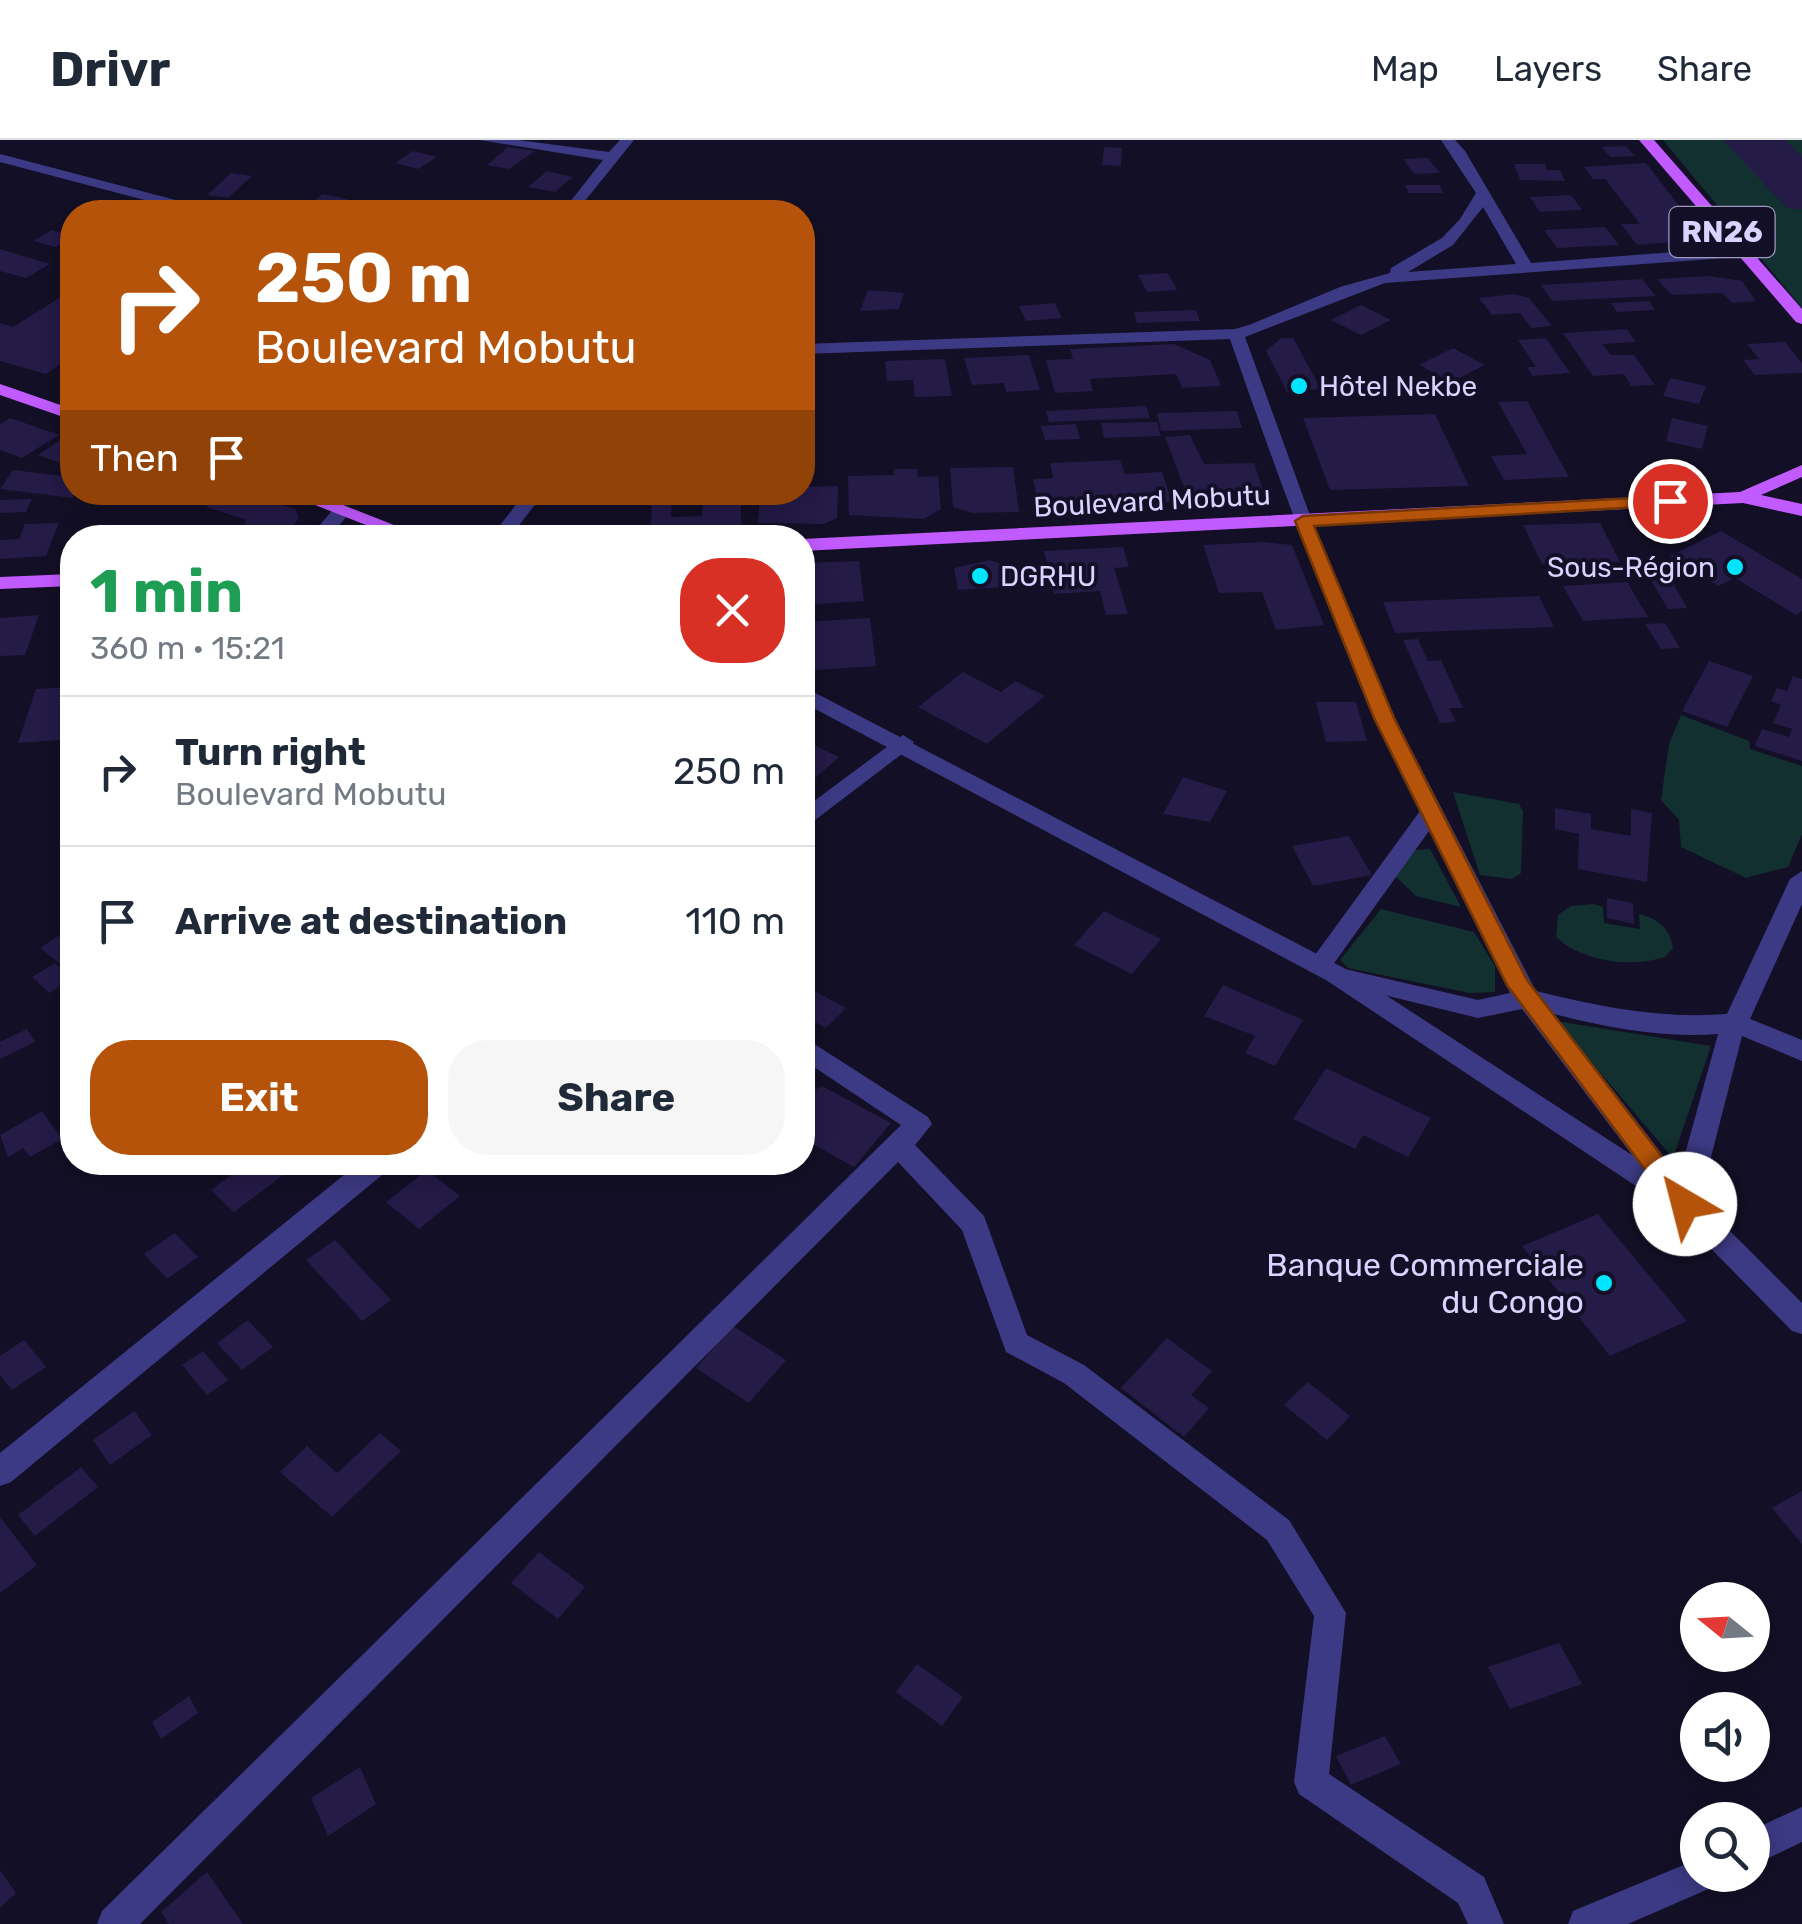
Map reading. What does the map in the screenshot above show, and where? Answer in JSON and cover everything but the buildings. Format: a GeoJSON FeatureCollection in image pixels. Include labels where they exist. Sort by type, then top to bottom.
{"type":"FeatureCollection","features":[{"type":"Feature","properties":{"kind":"main road","name":"RN26"},"geometry":{"type":"LineString","coordinates":[[1646,140],[1739,252],[1802,320]]}},
{"type":"Feature","properties":{"kind":"main road"},"geometry":{"type":"LineString","coordinates":[[0,389],[60,411]]}},
{"type":"Feature","properties":{"kind":"main road"},"geometry":{"type":"LineString","coordinates":[[1743,497],[1802,470]]}},
{"type":"Feature","properties":{"kind":"main road","name":"Boulevard Mobutu"},"geometry":{"type":"LineString","coordinates":[[815,544],[1743,497]]}},
{"type":"Feature","properties":{"kind":"main road"},"geometry":{"type":"LineString","coordinates":[[1743,497],[1802,510]]}},
{"type":"Feature","properties":{"kind":"main road"},"geometry":{"type":"LineString","coordinates":[[326,505],[381,525]]}},
{"type":"Feature","properties":{"kind":"main road"},"geometry":{"type":"LineString","coordinates":[[0,583],[60,580]]}},
{"type":"Feature","properties":{"kind":"street"},"geometry":{"type":"LineString","coordinates":[[487,140],[612,157]]}},
{"type":"Feature","properties":{"kind":"street"},"geometry":{"type":"LineString","coordinates":[[578,200],[628,140]]}},
{"type":"Feature","properties":{"kind":"street"},"geometry":{"type":"LineString","coordinates":[[1448,140],[1473,168],[1504,239],[1525,265]]}},
{"type":"Feature","properties":{"kind":"street"},"geometry":{"type":"LineString","coordinates":[[0,158],[159,200]]}},
{"type":"Feature","properties":{"kind":"street"},"geometry":{"type":"LineString","coordinates":[[1384,278],[1433,252],[1468,226],[1482,195]]}},
{"type":"Feature","properties":{"kind":"street"},"geometry":{"type":"LineString","coordinates":[[815,349],[1236,334],[1275,324],[1356,285],[1384,278],[1739,252]]}},
{"type":"Feature","properties":{"kind":"street"},"geometry":{"type":"LineString","coordinates":[[1236,334],[1303,521],[1384,718],[1528,998],[1685,1204],[1802,1322]]}},
{"type":"Feature","properties":{"kind":"street"},"geometry":{"type":"LineString","coordinates":[[509,525],[526,505]]}},
{"type":"Feature","properties":{"kind":"street"},"geometry":{"type":"LineString","coordinates":[[330,525],[342,511]]}},
{"type":"Feature","properties":{"kind":"street"},"geometry":{"type":"LineString","coordinates":[[815,699],[1327,970],[1685,1204]]}},
{"type":"Feature","properties":{"kind":"street"},"geometry":{"type":"LineString","coordinates":[[815,812],[902,742]]}},
{"type":"Feature","properties":{"kind":"street"},"geometry":{"type":"LineString","coordinates":[[1327,970],[1431,812]]}},
{"type":"Feature","properties":{"kind":"street"},"geometry":{"type":"LineString","coordinates":[[1685,1204],[1735,1024],[1802,879]]}},
{"type":"Feature","properties":{"kind":"street"},"geometry":{"type":"LineString","coordinates":[[1327,970],[1478,1009],[1528,998],[1616,1020],[1680,1026],[1735,1024],[1802,1050]]}},
{"type":"Feature","properties":{"kind":"street"},"geometry":{"type":"LineString","coordinates":[[115,1924],[919,1124],[815,1055]]}},
{"type":"Feature","properties":{"kind":"street"},"geometry":{"type":"LineString","coordinates":[[898,1144],[974,1224],[1016,1343],[1074,1374],[1278,1530],[1330,1613],[1311,1782],[1471,1890],[1486,1924]]}},
{"type":"Feature","properties":{"kind":"street"},"geometry":{"type":"LineString","coordinates":[[0,1472],[363,1175]]}},
{"type":"Feature","properties":{"kind":"street"},"geometry":{"type":"LineString","coordinates":[[1770,1840],[1802,1824]]}},
{"type":"Feature","properties":{"kind":"street"},"geometry":{"type":"LineString","coordinates":[[1586,1924],[1680,1884]]}},
{"type":"Feature","properties":{"kind":"green space"},"geometry":{"type":"Polygon","coordinates":[[[1663,140],[1802,140],[1802,308],[1663,140]]]}},
{"type":"Feature","properties":{"kind":"green space"},"geometry":{"type":"Polygon","coordinates":[[[1681,715],[1749,741],[1750,749],[1802,766],[1802,834],[1788,867],[1746,878],[1681,847],[1679,820],[1661,800],[1669,744],[1681,715]]]}},
{"type":"Feature","properties":{"kind":"green space"},"geometry":{"type":"Polygon","coordinates":[[[1453,792],[1519,804],[1523,811],[1521,873],[1512,879],[1480,875],[1453,792]]]}},
{"type":"Feature","properties":{"kind":"green space"},"geometry":{"type":"Polygon","coordinates":[[[1430,849],[1461,907],[1416,896],[1395,876],[1415,850],[1430,849]]]}},
{"type":"Feature","properties":{"kind":"green space"},"geometry":{"type":"Polygon","coordinates":[[[1571,906],[1603,907],[1604,923],[1640,929],[1639,914],[1652,919],[1666,930],[1673,948],[1665,957],[1652,960],[1608,961],[1580,952],[1556,937],[1558,915],[1571,906]]]}},
{"type":"Feature","properties":{"kind":"green space"},"geometry":{"type":"Polygon","coordinates":[[[1381,909],[1474,932],[1495,966],[1495,992],[1469,993],[1348,968],[1340,960],[1381,909]]]}},
{"type":"Feature","properties":{"kind":"green space"},"geometry":{"type":"Polygon","coordinates":[[[1556,1021],[1711,1046],[1673,1158],[1556,1021]]]}},
{"type":"Feature","properties":{"kind":"place","name":"Hôtel Nekbe"},"geometry":{"type":"Point","coordinates":[1299,386]}},
{"type":"Feature","properties":{"kind":"place","name":"Sous-Région"},"geometry":{"type":"Point","coordinates":[1735,567]}},
{"type":"Feature","properties":{"kind":"place","name":"DGRHU"},"geometry":{"type":"Point","coordinates":[980,576]}},
{"type":"Feature","properties":{"kind":"place","name":"Banque Commerciale du Congo"},"geometry":{"type":"Point","coordinates":[1604,1283]}},
{"type":"Feature","properties":{"kind":"route"},"geometry":{"type":"LineString","coordinates":[[1670,501],[1303,521],[1384,718],[1518,985],[1685,1204]]}}]}
